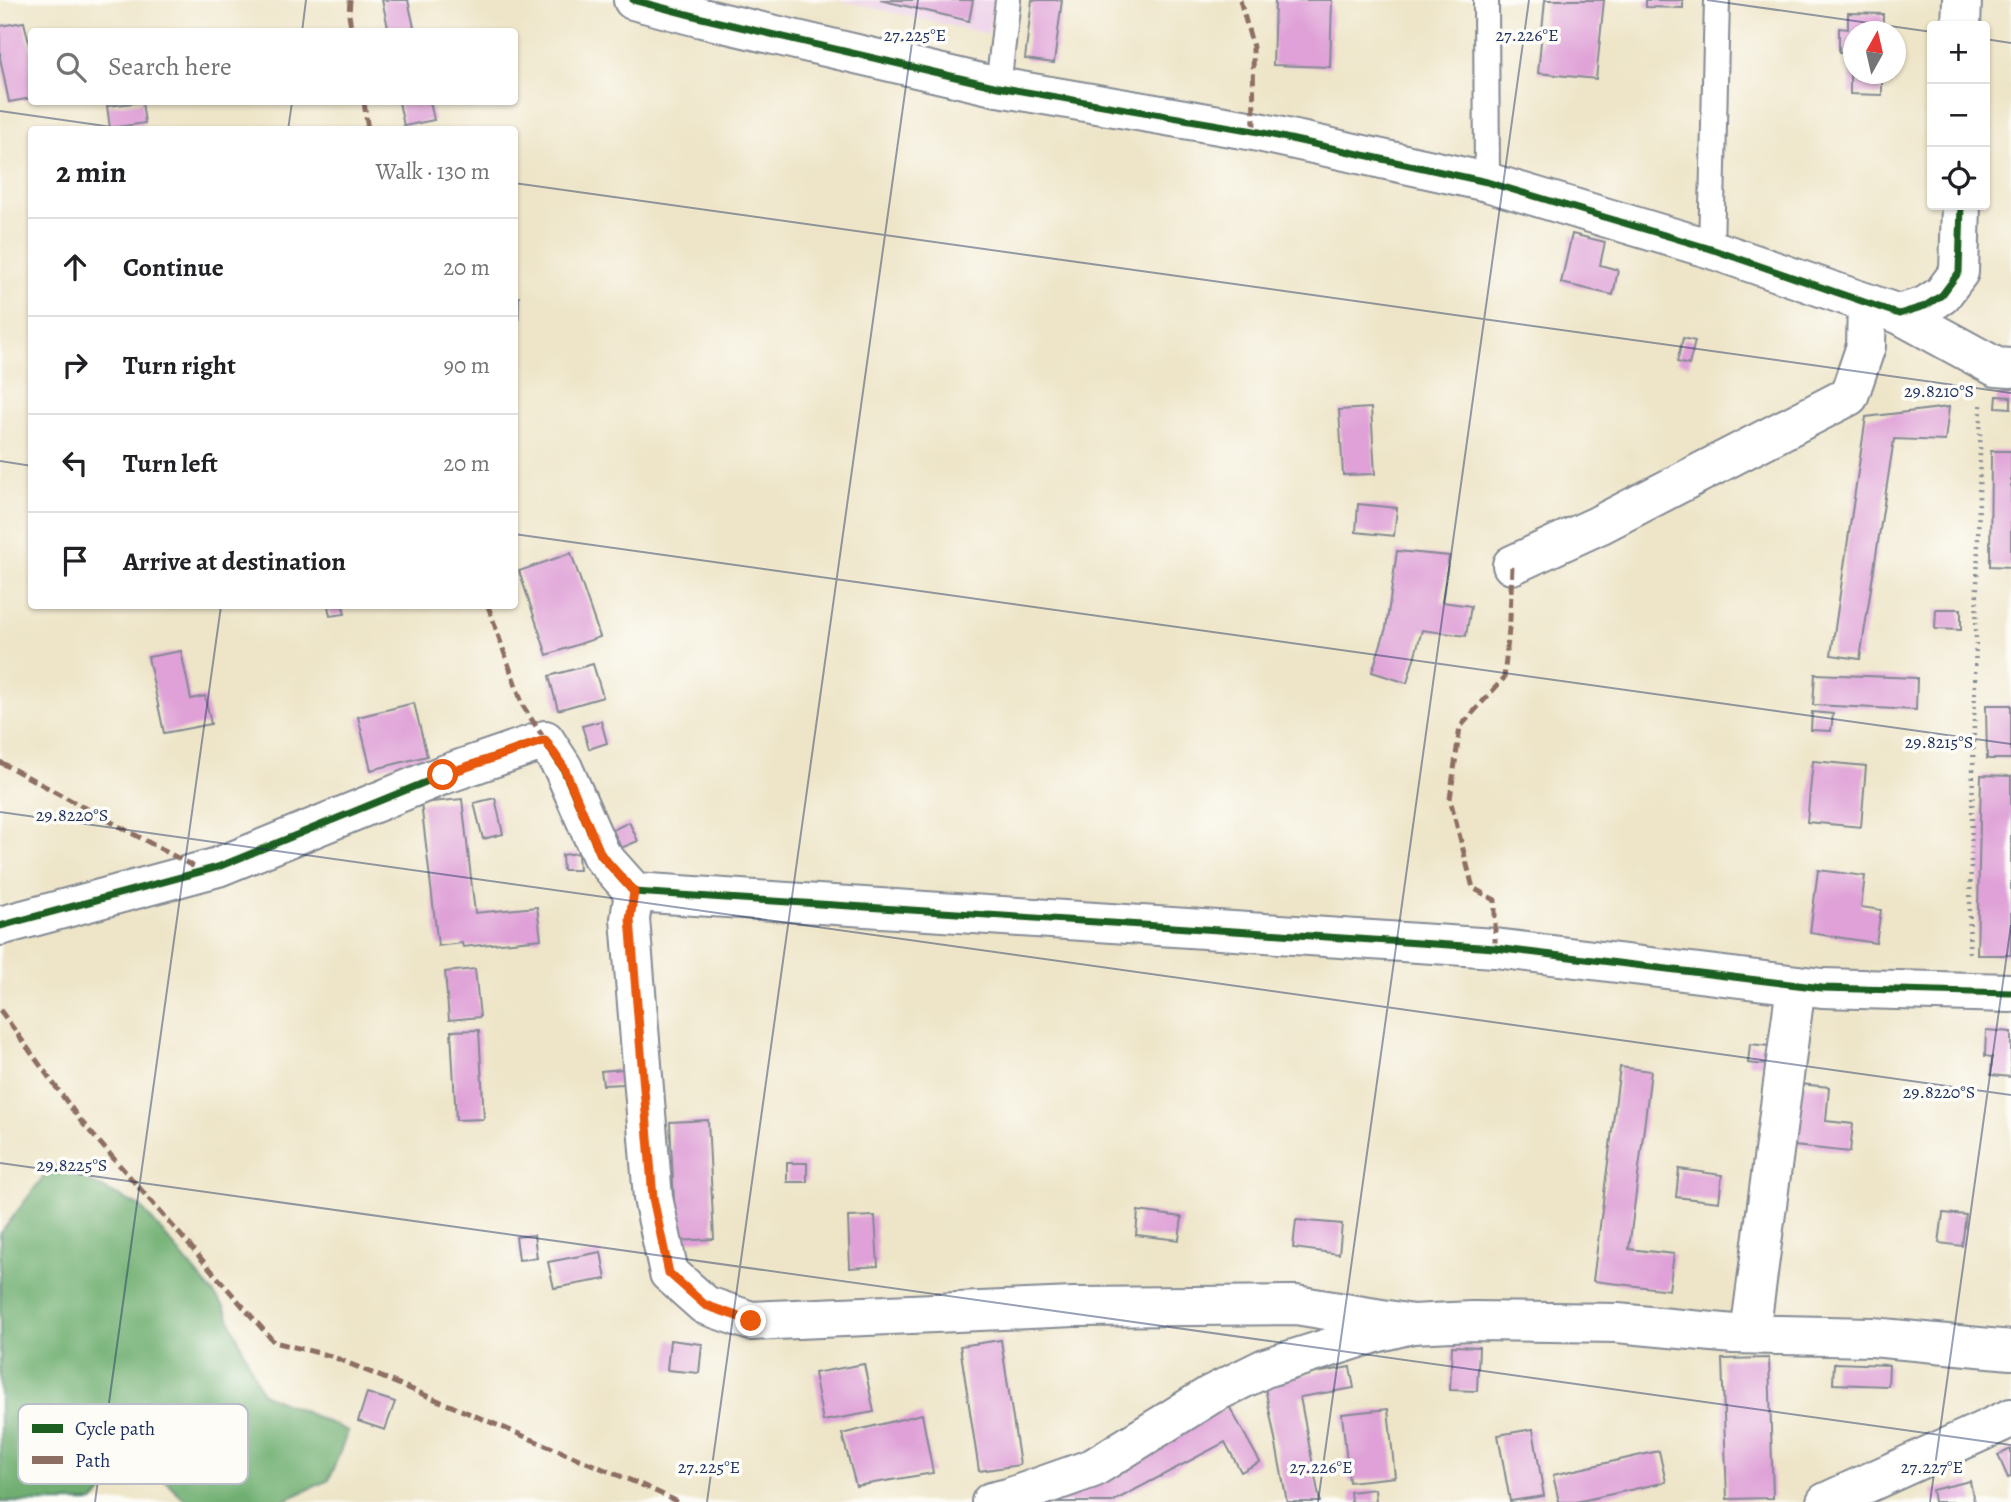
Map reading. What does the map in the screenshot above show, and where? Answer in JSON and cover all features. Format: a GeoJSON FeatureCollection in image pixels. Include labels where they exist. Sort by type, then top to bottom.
{"type":"FeatureCollection","features":[{"type":"Feature","properties":{"kind":"street"},"geometry":{"type":"LineString","coordinates":[[633,0],[703,9],[998,87],[1254,131],[1487,182],[1711,250],[1883,308],[1996,363]]}},
{"type":"Feature","properties":{"kind":"street"},"geometry":{"type":"LineString","coordinates":[[1962,0],[1962,21]]}},
{"type":"Feature","properties":{"kind":"street"},"geometry":{"type":"LineString","coordinates":[[1883,308],[1926,306],[1942,295],[1959,272],[1961,210]]}},
{"type":"Feature","properties":{"kind":"street"},"geometry":{"type":"LineString","coordinates":[[1512,565],[1599,525],[1849,396],[1866,346],[1883,308]]}},
{"type":"Feature","properties":{"kind":"street"},"geometry":{"type":"LineString","coordinates":[[0,926],[218,867],[443,775],[545,740],[564,768],[601,855],[634,892],[1495,948],[1822,988],[2011,993]]}},
{"type":"Feature","properties":{"kind":"street"},"geometry":{"type":"LineString","coordinates":[[634,892],[630,919],[653,1198],[669,1273],[705,1305],[751,1321],[1073,1307],[1296,1305],[1412,1324]]}},
{"type":"Feature","properties":{"kind":"street"},"geometry":{"type":"LineString","coordinates":[[1750,1334],[1796,985]]}},
{"type":"Feature","properties":{"kind":"street"},"geometry":{"type":"LineString","coordinates":[[991,1502],[1093,1468],[1210,1395],[1265,1368],[1412,1324],[1472,1321],[1617,1323],[1750,1334],[1872,1338],[2011,1350]]}},
{"type":"Feature","properties":{"kind":"street"},"geometry":{"type":"LineString","coordinates":[[1826,1502],[2011,1418]]}},
{"type":"Feature","properties":{"kind":"lane"},"geometry":{"type":"LineString","coordinates":[[998,87],[1008,0]]}},
{"type":"Feature","properties":{"kind":"lane"},"geometry":{"type":"LineString","coordinates":[[1486,0],[1487,182]]}},
{"type":"Feature","properties":{"kind":"lane"},"geometry":{"type":"LineString","coordinates":[[1711,250],[1717,0]]}},
{"type":"Feature","properties":{"kind":"path"},"geometry":{"type":"LineString","coordinates":[[1969,992],[1996,363]]}},
{"type":"Feature","properties":{"kind":"shaded area"},"geometry":{"type":"Polygon","coordinates":[[[838,0],[994,0],[988,34],[838,0]]]}},
{"type":"Feature","properties":{"kind":"green space"},"geometry":{"type":"Polygon","coordinates":[[[53,1164],[141,1207],[224,1306],[262,1393],[348,1431],[329,1480],[281,1502],[187,1502],[169,1484],[248,1484],[248,1404],[18,1404],[18,1484],[112,1484],[93,1502],[0,1502],[0,1234],[53,1164]]]}},
{"type":"Feature","properties":{"kind":"building"},"geometry":{"type":"Polygon","coordinates":[[[382,0],[408,0],[414,28],[388,28],[382,0]]]}},
{"type":"Feature","properties":{"kind":"building"},"geometry":{"type":"Polygon","coordinates":[[[880,0],[973,0],[969,21],[880,0]]]}},
{"type":"Feature","properties":{"kind":"building"},"geometry":{"type":"Polygon","coordinates":[[[1032,0],[1062,0],[1054,63],[1025,59],[1032,0]]]}},
{"type":"Feature","properties":{"kind":"building"},"geometry":{"type":"Polygon","coordinates":[[[1275,0],[1332,0],[1330,67],[1273,65],[1275,0]]]}},
{"type":"Feature","properties":{"kind":"building"},"geometry":{"type":"Polygon","coordinates":[[[1545,0],[1604,0],[1596,79],[1538,73],[1545,0]]]}},
{"type":"Feature","properties":{"kind":"building"},"geometry":{"type":"Polygon","coordinates":[[[1646,0],[1683,0],[1683,8],[1646,7],[1646,0]]]}},
{"type":"Feature","properties":{"kind":"building"},"geometry":{"type":"Polygon","coordinates":[[[1848,13],[1883,14],[1883,21],[1848,21],[1848,13]]]}},
{"type":"Feature","properties":{"kind":"building"},"geometry":{"type":"Polygon","coordinates":[[[24,22],[28,38],[28,99],[9,102],[0,58],[0,26],[24,22]]]}},
{"type":"Feature","properties":{"kind":"building"},"geometry":{"type":"Polygon","coordinates":[[[1839,28],[1843,28],[1843,53],[1839,53],[1839,28]]]}},
{"type":"Feature","properties":{"kind":"building"},"geometry":{"type":"Polygon","coordinates":[[[1850,84],[1882,84],[1882,95],[1850,94],[1850,84]]]}},
{"type":"Feature","properties":{"kind":"building"},"geometry":{"type":"Polygon","coordinates":[[[142,105],[145,123],[110,126],[107,106],[142,105]]]}},
{"type":"Feature","properties":{"kind":"building"},"geometry":{"type":"Polygon","coordinates":[[[400,105],[431,105],[434,120],[404,126],[400,105]]]}},
{"type":"Feature","properties":{"kind":"building"},"geometry":{"type":"Polygon","coordinates":[[[1572,234],[1605,242],[1600,265],[1618,270],[1613,295],[1561,283],[1572,234]]]}},
{"type":"Feature","properties":{"kind":"building"},"geometry":{"type":"Polygon","coordinates":[[[1683,338],[1695,341],[1689,365],[1677,362],[1683,338]]]}},
{"type":"Feature","properties":{"kind":"building"},"geometry":{"type":"Polygon","coordinates":[[[1997,396],[2011,397],[2011,408],[1996,407],[1997,396]]]}},
{"type":"Feature","properties":{"kind":"building"},"geometry":{"type":"Polygon","coordinates":[[[1949,407],[1945,441],[1894,439],[1860,659],[1831,655],[1866,417],[1949,407]]]}},
{"type":"Feature","properties":{"kind":"building"},"geometry":{"type":"Polygon","coordinates":[[[1371,408],[1375,474],[1343,475],[1339,410],[1371,408]]]}},
{"type":"Feature","properties":{"kind":"building"},"geometry":{"type":"Polygon","coordinates":[[[1991,451],[2011,451],[2011,567],[1990,566],[1991,451]]]}},
{"type":"Feature","properties":{"kind":"building"},"geometry":{"type":"Polygon","coordinates":[[[1358,504],[1397,508],[1394,536],[1356,532],[1358,504]]]}},
{"type":"Feature","properties":{"kind":"building"},"geometry":{"type":"Polygon","coordinates":[[[1397,551],[1449,556],[1442,602],[1471,606],[1466,636],[1422,630],[1407,683],[1372,672],[1386,628],[1397,551]]]}},
{"type":"Feature","properties":{"kind":"building"},"geometry":{"type":"Polygon","coordinates":[[[571,553],[600,637],[547,655],[519,571],[571,553]]]}},
{"type":"Feature","properties":{"kind":"building"},"geometry":{"type":"Polygon","coordinates":[[[329,609],[344,609],[345,614],[330,616],[329,609]]]}},
{"type":"Feature","properties":{"kind":"building"},"geometry":{"type":"Polygon","coordinates":[[[1936,609],[1961,609],[1961,630],[1935,629],[1936,609]]]}},
{"type":"Feature","properties":{"kind":"building"},"geometry":{"type":"Polygon","coordinates":[[[181,651],[191,699],[205,696],[211,724],[164,733],[148,657],[181,651]]]}},
{"type":"Feature","properties":{"kind":"building"},"geometry":{"type":"Polygon","coordinates":[[[593,664],[603,697],[558,710],[549,676],[593,664]]]}},
{"type":"Feature","properties":{"kind":"building"},"geometry":{"type":"Polygon","coordinates":[[[1815,674],[1917,678],[1916,710],[1813,705],[1815,674]]]}},
{"type":"Feature","properties":{"kind":"building"},"geometry":{"type":"Polygon","coordinates":[[[414,703],[427,756],[371,770],[358,717],[414,703]]]}},
{"type":"Feature","properties":{"kind":"building"},"geometry":{"type":"Polygon","coordinates":[[[1986,705],[2011,705],[2011,759],[1987,759],[1986,705]]]}},
{"type":"Feature","properties":{"kind":"building"},"geometry":{"type":"Polygon","coordinates":[[[1812,712],[1833,714],[1831,731],[1811,730],[1812,712]]]}},
{"type":"Feature","properties":{"kind":"building"},"geometry":{"type":"Polygon","coordinates":[[[601,721],[607,743],[589,749],[582,726],[601,721]]]}},
{"type":"Feature","properties":{"kind":"building"},"geometry":{"type":"Polygon","coordinates":[[[1813,761],[1866,766],[1861,827],[1807,822],[1813,761]]]}},
{"type":"Feature","properties":{"kind":"building"},"geometry":{"type":"Polygon","coordinates":[[[1981,775],[2011,776],[2011,955],[1977,955],[1981,775]]]}},
{"type":"Feature","properties":{"kind":"building"},"geometry":{"type":"Polygon","coordinates":[[[495,798],[503,834],[483,839],[474,803],[495,798]]]}},
{"type":"Feature","properties":{"kind":"building"},"geometry":{"type":"Polygon","coordinates":[[[462,799],[475,913],[537,907],[541,939],[463,947],[462,943],[438,946],[421,803],[462,799]]]}},
{"type":"Feature","properties":{"kind":"building"},"geometry":{"type":"Polygon","coordinates":[[[629,822],[638,841],[621,848],[613,830],[629,822]]]}},
{"type":"Feature","properties":{"kind":"building"},"geometry":{"type":"Polygon","coordinates":[[[578,853],[579,870],[563,870],[562,855],[578,853]]]}},
{"type":"Feature","properties":{"kind":"building"},"geometry":{"type":"Polygon","coordinates":[[[1818,870],[1865,876],[1861,907],[1881,910],[1876,943],[1810,933],[1818,870]]]}},
{"type":"Feature","properties":{"kind":"building"},"geometry":{"type":"Polygon","coordinates":[[[475,969],[480,1017],[449,1020],[445,972],[475,969]]]}},
{"type":"Feature","properties":{"kind":"building"},"geometry":{"type":"Polygon","coordinates":[[[479,1030],[484,1119],[456,1120],[451,1031],[479,1030]]]}},
{"type":"Feature","properties":{"kind":"building"},"geometry":{"type":"Polygon","coordinates":[[[1986,1030],[2011,1032],[2011,1077],[1991,1075],[1992,1057],[1985,1056],[1986,1030]]]}},
{"type":"Feature","properties":{"kind":"building"},"geometry":{"type":"Polygon","coordinates":[[[1750,1044],[1769,1046],[1767,1065],[1748,1063],[1750,1044]]]}},
{"type":"Feature","properties":{"kind":"building"},"geometry":{"type":"Polygon","coordinates":[[[1620,1067],[1651,1071],[1629,1249],[1674,1254],[1669,1290],[1593,1281],[1620,1067]]]}},
{"type":"Feature","properties":{"kind":"building"},"geometry":{"type":"Polygon","coordinates":[[[623,1069],[624,1084],[603,1085],[601,1071],[623,1069]]]}},
{"type":"Feature","properties":{"kind":"building"},"geometry":{"type":"Polygon","coordinates":[[[1800,1084],[1829,1087],[1826,1121],[1853,1124],[1850,1152],[1794,1146],[1800,1084]]]}},
{"type":"Feature","properties":{"kind":"building"},"geometry":{"type":"Polygon","coordinates":[[[708,1120],[714,1239],[676,1241],[670,1122],[708,1120]]]}},
{"type":"Feature","properties":{"kind":"building"},"geometry":{"type":"Polygon","coordinates":[[[787,1163],[807,1163],[807,1182],[787,1182],[787,1163]]]}},
{"type":"Feature","properties":{"kind":"building"},"geometry":{"type":"Polygon","coordinates":[[[1679,1169],[1722,1175],[1719,1202],[1676,1197],[1679,1169]]]}},
{"type":"Feature","properties":{"kind":"building"},"geometry":{"type":"Polygon","coordinates":[[[1138,1211],[1182,1217],[1179,1240],[1136,1235],[1138,1211]]]}},
{"type":"Feature","properties":{"kind":"building"},"geometry":{"type":"Polygon","coordinates":[[[1943,1213],[1966,1215],[1962,1246],[1939,1243],[1943,1213]]]}},
{"type":"Feature","properties":{"kind":"building"},"geometry":{"type":"Polygon","coordinates":[[[875,1216],[878,1266],[850,1268],[848,1217],[875,1216]]]}},
{"type":"Feature","properties":{"kind":"building"},"geometry":{"type":"Polygon","coordinates":[[[1296,1220],[1342,1224],[1339,1254],[1293,1248],[1296,1220]]]}},
{"type":"Feature","properties":{"kind":"building"},"geometry":{"type":"Polygon","coordinates":[[[534,1235],[537,1258],[519,1260],[516,1237],[534,1235]]]}},
{"type":"Feature","properties":{"kind":"building"},"geometry":{"type":"Polygon","coordinates":[[[601,1252],[606,1279],[554,1288],[548,1262],[601,1252]]]}},
{"type":"Feature","properties":{"kind":"building"},"geometry":{"type":"Polygon","coordinates":[[[670,1340],[702,1344],[699,1373],[667,1370],[670,1340]]]}},
{"type":"Feature","properties":{"kind":"building"},"geometry":{"type":"Polygon","coordinates":[[[1001,1340],[1020,1465],[979,1471],[960,1346],[1001,1340]]]}},
{"type":"Feature","properties":{"kind":"building"},"geometry":{"type":"Polygon","coordinates":[[[1452,1346],[1479,1347],[1477,1391],[1450,1390],[1452,1346]]]}},
{"type":"Feature","properties":{"kind":"building"},"geometry":{"type":"Polygon","coordinates":[[[1769,1358],[1773,1498],[1727,1499],[1722,1359],[1769,1358]]]}},
{"type":"Feature","properties":{"kind":"building"},"geometry":{"type":"Polygon","coordinates":[[[1834,1363],[1889,1365],[1888,1386],[1833,1384],[1834,1363]]]}},
{"type":"Feature","properties":{"kind":"building"},"geometry":{"type":"Polygon","coordinates":[[[864,1364],[874,1412],[823,1421],[814,1373],[864,1364]]]}},
{"type":"Feature","properties":{"kind":"building"},"geometry":{"type":"Polygon","coordinates":[[[1350,1367],[1354,1388],[1300,1397],[1320,1502],[1287,1502],[1264,1382],[1350,1367]]]}},
{"type":"Feature","properties":{"kind":"building"},"geometry":{"type":"Polygon","coordinates":[[[367,1393],[395,1402],[385,1430],[358,1421],[367,1393]]]}},
{"type":"Feature","properties":{"kind":"building"},"geometry":{"type":"Polygon","coordinates":[[[1229,1406],[1260,1462],[1241,1472],[1225,1442],[1112,1502],[1051,1502],[1229,1406]]]}},
{"type":"Feature","properties":{"kind":"building"},"geometry":{"type":"Polygon","coordinates":[[[1388,1409],[1395,1477],[1349,1482],[1342,1414],[1388,1409]]]}},
{"type":"Feature","properties":{"kind":"building"},"geometry":{"type":"Polygon","coordinates":[[[922,1414],[933,1473],[856,1486],[842,1434],[922,1414]]]}},
{"type":"Feature","properties":{"kind":"building"},"geometry":{"type":"Polygon","coordinates":[[[1533,1429],[1544,1496],[1510,1501],[1498,1435],[1533,1429]]]}},
{"type":"Feature","properties":{"kind":"building"},"geometry":{"type":"Polygon","coordinates":[[[2011,1449],[2011,1477],[2008,1478],[1998,1455],[2011,1449]]]}},
{"type":"Feature","properties":{"kind":"building"},"geometry":{"type":"Polygon","coordinates":[[[1659,1451],[1666,1482],[1576,1502],[1559,1502],[1553,1475],[1659,1451]]]}},
{"type":"Feature","properties":{"kind":"building"},"geometry":{"type":"Polygon","coordinates":[[[1970,1481],[1974,1502],[1934,1502],[1932,1490],[1970,1481]]]}},
{"type":"Feature","properties":{"kind":"building"},"geometry":{"type":"Polygon","coordinates":[[[1375,1489],[1376,1502],[1351,1502],[1350,1492],[1375,1489]]]}},
{"type":"Feature","properties":{"kind":"marked path"},"geometry":{"type":"LineString","coordinates":[[350,0],[351,28]]}},
{"type":"Feature","properties":{"kind":"marked path"},"geometry":{"type":"LineString","coordinates":[[1240,0],[1253,47],[1254,131]]}},
{"type":"Feature","properties":{"kind":"marked path"},"geometry":{"type":"LineString","coordinates":[[364,105],[367,126]]}},
{"type":"Feature","properties":{"kind":"marked path"},"geometry":{"type":"LineString","coordinates":[[1495,948],[1495,900],[1473,888],[1450,799],[1460,727],[1504,678],[1512,565]]}},
{"type":"Feature","properties":{"kind":"marked path"},"geometry":{"type":"LineString","coordinates":[[489,609],[523,706],[545,740]]}},
{"type":"Feature","properties":{"kind":"marked path"},"geometry":{"type":"LineString","coordinates":[[0,762],[202,871]]}},
{"type":"Feature","properties":{"kind":"marked path"},"geometry":{"type":"LineString","coordinates":[[0,1010],[80,1120],[274,1342],[331,1356],[678,1502]]}},
{"type":"Feature","properties":{"kind":"cycle path"},"geometry":{"type":"LineString","coordinates":[[633,0],[998,87],[1254,131],[1487,182],[1711,249],[1899,314],[1925,306],[1942,295],[1959,272],[1961,210]]}},
{"type":"Feature","properties":{"kind":"cycle path"},"geometry":{"type":"LineString","coordinates":[[0,926],[218,867],[443,775],[545,740],[563,768],[601,855],[634,892],[1495,948],[1822,988],[2011,993]]}},
{"type":"Feature","properties":{"kind":"route"},"geometry":{"type":"LineString","coordinates":[[443,775],[545,740],[564,768],[601,855],[634,892],[630,919],[653,1198],[669,1273],[705,1305],[751,1321]]}}]}
